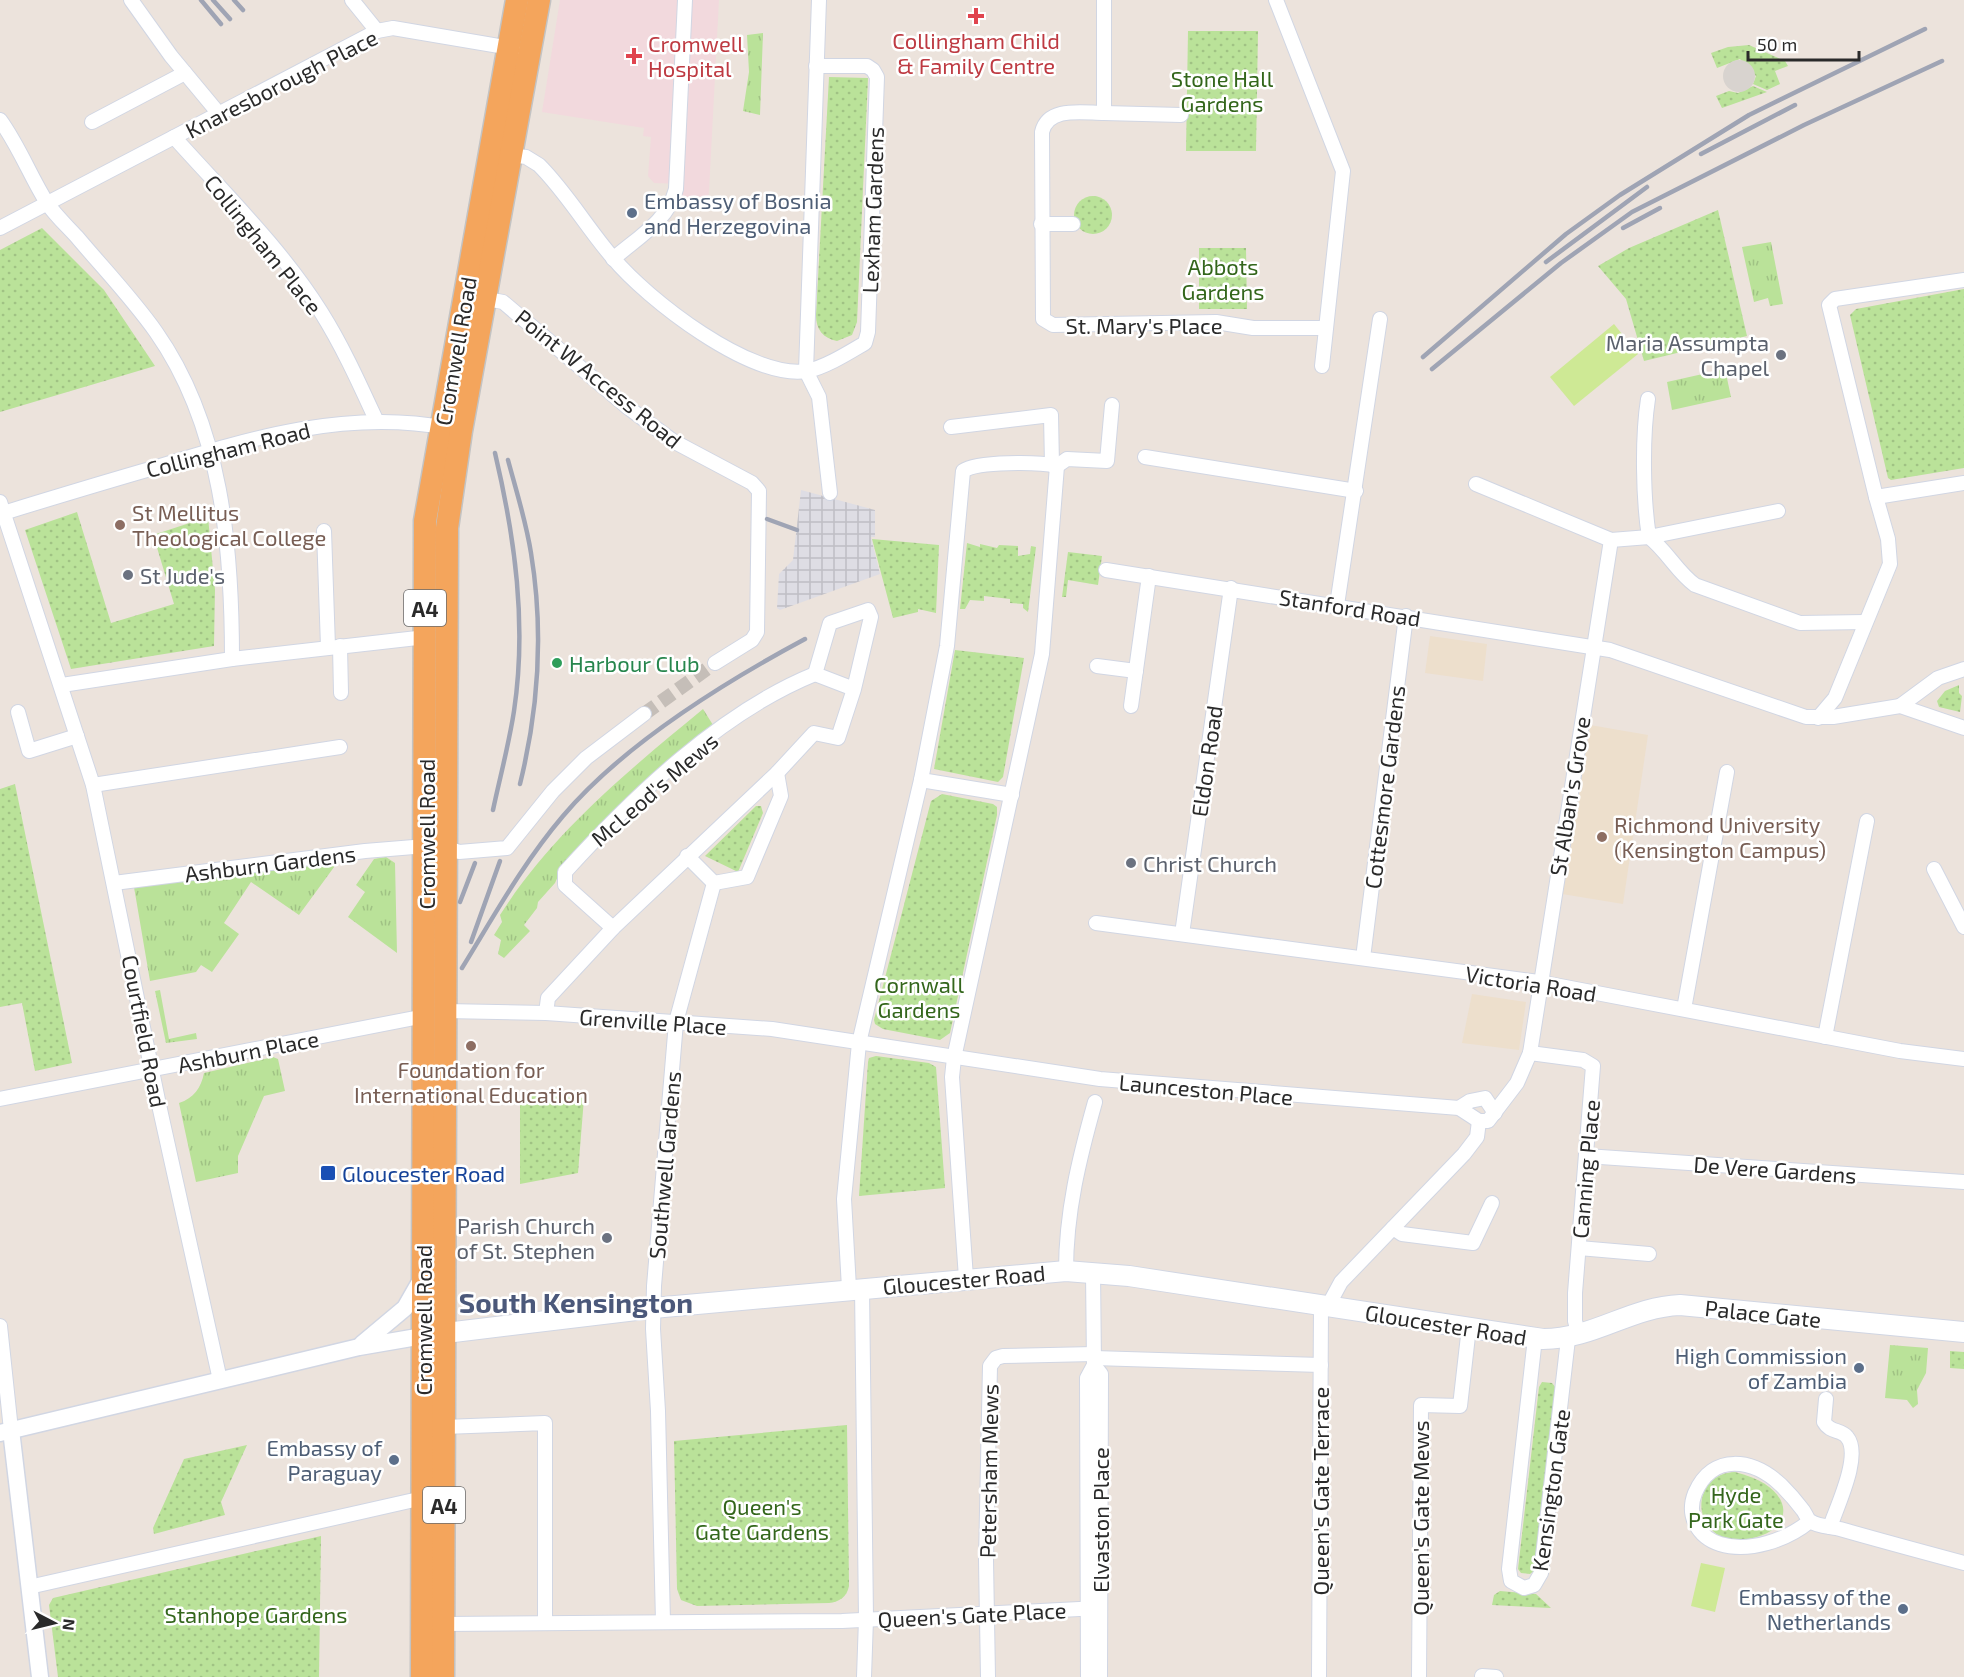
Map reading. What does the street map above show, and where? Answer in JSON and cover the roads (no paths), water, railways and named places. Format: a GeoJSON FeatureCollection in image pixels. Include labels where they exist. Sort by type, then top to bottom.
{"type":"FeatureCollection","features":[{"type":"Feature","properties":{"kind":"highway","name":"Cromwell Road"},"geometry":{"type":"LineString","coordinates":[[436,847],[426,637],[425,520],[452,429],[486,299],[511,155],[519,50],[517,0]]}},
{"type":"Feature","properties":{"kind":"highway","name":"Cromwell Road"},"geometry":{"type":"LineString","coordinates":[[422,1677],[423,1498],[434,1335],[436,847],[452,429],[519,50],[539,0]]}},
{"type":"Feature","properties":{"kind":"highway","name":"Cromwell Road"},"geometry":{"type":"LineString","coordinates":[[435,1014],[423,1275],[434,1335],[444,1427],[443,1677]]}},
{"type":"Feature","properties":{"kind":"main road","name":"Gloucester Road"},"geometry":{"type":"LineString","coordinates":[[434,1335],[653,1308],[966,1278],[1066,1271],[1093,1272],[1535,1338],[1574,1337]]}},
{"type":"Feature","properties":{"kind":"main road","name":"Palace Gate"},"geometry":{"type":"LineString","coordinates":[[1574,1337],[1642,1310],[1680,1305],[1964,1332]]}},
{"type":"Feature","properties":{"kind":"street"},"geometry":{"type":"LineString","coordinates":[[131,0],[185,73],[220,115]]}},
{"type":"Feature","properties":{"kind":"street"},"geometry":{"type":"LineString","coordinates":[[352,0],[377,31]]}},
{"type":"Feature","properties":{"kind":"street"},"geometry":{"type":"LineString","coordinates":[[613,259],[664,216],[672,205],[676,189],[685,0]]}},
{"type":"Feature","properties":{"kind":"street"},"geometry":{"type":"LineString","coordinates":[[819,0],[806,371],[819,397],[830,493]]}},
{"type":"Feature","properties":{"kind":"street"},"geometry":{"type":"LineString","coordinates":[[1104,0],[1104,113],[1181,115]]}},
{"type":"Feature","properties":{"kind":"street"},"geometry":{"type":"LineString","coordinates":[[1276,0],[1343,171],[1322,366]]}},
{"type":"Feature","properties":{"kind":"street","name":"Knaresborough Place"},"geometry":{"type":"LineString","coordinates":[[0,228],[377,31],[393,28],[519,50]]}},
{"type":"Feature","properties":{"kind":"street","name":"Lexham Gardens"},"geometry":{"type":"LineString","coordinates":[[806,371],[867,340],[877,77],[867,66],[816,66]]}},
{"type":"Feature","properties":{"kind":"street"},"geometry":{"type":"LineString","coordinates":[[92,122],[185,73]]}},
{"type":"Feature","properties":{"kind":"street","name":"St. Mary's Place"},"geometry":{"type":"LineString","coordinates":[[1104,113],[1054,114],[1047,119],[1042,132],[1042,315],[1049,324],[1216,322],[1253,328],[1326,328]]}},
{"type":"Feature","properties":{"kind":"street"},"geometry":{"type":"LineString","coordinates":[[0,120],[12,136],[48,204],[131,300],[168,351],[192,402],[209,451],[222,502],[230,552],[232,659]]}},
{"type":"Feature","properties":{"kind":"street","name":"Collingham Place"},"geometry":{"type":"LineString","coordinates":[[174,137],[269,243],[320,310],[341,345],[377,422]]}},
{"type":"Feature","properties":{"kind":"street"},"geometry":{"type":"LineString","coordinates":[[511,155],[533,160],[544,170],[613,259],[669,311],[712,339],[771,367],[806,371]]}},
{"type":"Feature","properties":{"kind":"street"},"geometry":{"type":"LineString","coordinates":[[1041,224],[1073,224]]}},
{"type":"Feature","properties":{"kind":"street"},"geometry":{"type":"LineString","coordinates":[[1818,718],[1835,698],[1890,564],[1890,545],[1829,305],[1835,299],[1964,280]]}},
{"type":"Feature","properties":{"kind":"street","name":"Point W Access Road"},"geometry":{"type":"LineString","coordinates":[[486,299],[503,302],[673,441],[752,483],[759,491],[757,632],[752,640],[715,663]]}},
{"type":"Feature","properties":{"kind":"street"},"geometry":{"type":"LineString","coordinates":[[1337,605],[1356,491],[1380,319]]}},
{"type":"Feature","properties":{"kind":"street"},"geometry":{"type":"LineString","coordinates":[[1648,399],[1645,421],[1646,513],[1649,537],[1661,546],[1685,579],[1695,585],[1800,623],[1865,622]]}},
{"type":"Feature","properties":{"kind":"street"},"geometry":{"type":"LineString","coordinates":[[443,1624],[866,1619],[855,1288],[844,1198],[860,1043],[921,780],[947,646],[963,471],[975,466],[1054,466],[1067,459],[1107,461],[1112,405]]}},
{"type":"Feature","properties":{"kind":"street"},"geometry":{"type":"LineString","coordinates":[[951,427],[1051,415],[1054,466],[1042,654],[954,1058],[952,1077],[966,1278]]}},
{"type":"Feature","properties":{"kind":"street","name":"Collingham Road"},"geometry":{"type":"LineString","coordinates":[[1,510],[209,451],[319,425],[402,422],[452,429]]}},
{"type":"Feature","properties":{"kind":"street"},"geometry":{"type":"LineString","coordinates":[[1145,457],[1356,491]]}},
{"type":"Feature","properties":{"kind":"street"},"geometry":{"type":"LineString","coordinates":[[1876,497],[1964,483]]}},
{"type":"Feature","properties":{"kind":"street"},"geometry":{"type":"LineString","coordinates":[[1476,484],[1611,540],[1649,537],[1779,511]]}},
{"type":"Feature","properties":{"kind":"street","name":"Courtfield Road"},"geometry":{"type":"LineString","coordinates":[[1,510],[62,685],[93,786],[220,1380]]}},
{"type":"Feature","properties":{"kind":"street"},"geometry":{"type":"LineString","coordinates":[[324,531],[334,646],[341,693]]}},
{"type":"Feature","properties":{"kind":"street","name":"St Alban's Grove"},"geometry":{"type":"LineString","coordinates":[[1495,1113],[1517,1083],[1530,1053],[1539,982],[1611,540]]}},
{"type":"Feature","properties":{"kind":"street","name":"Stanford Road"},"geometry":{"type":"LineString","coordinates":[[1106,570],[1231,588],[1610,650],[1806,717],[1818,718]]}},
{"type":"Feature","properties":{"kind":"street"},"geometry":{"type":"LineString","coordinates":[[1131,706],[1149,576]]}},
{"type":"Feature","properties":{"kind":"street","name":"Eldon Road"},"geometry":{"type":"LineString","coordinates":[[1182,934],[1231,588]]}},
{"type":"Feature","properties":{"kind":"street"},"geometry":{"type":"LineString","coordinates":[[546,1013],[548,998],[613,928],[777,772],[814,733],[838,738],[854,688],[871,617],[868,610],[830,623],[815,674],[854,688]]}},
{"type":"Feature","properties":{"kind":"street","name":"Cottesmore Gardens"},"geometry":{"type":"LineString","coordinates":[[1363,958],[1406,616]]}},
{"type":"Feature","properties":{"kind":"street"},"geometry":{"type":"LineString","coordinates":[[62,685],[232,659],[426,637]]}},
{"type":"Feature","properties":{"kind":"street"},"geometry":{"type":"LineString","coordinates":[[1097,666],[1136,671]]}},
{"type":"Feature","properties":{"kind":"street"},"geometry":{"type":"LineString","coordinates":[[1900,706],[1918,690],[1938,678],[1964,669]]}},
{"type":"Feature","properties":{"kind":"street","name":"McLeod's Mews"},"geometry":{"type":"LineString","coordinates":[[613,928],[565,885],[566,872],[590,845],[674,765],[783,687],[815,674]]}},
{"type":"Feature","properties":{"kind":"street"},"geometry":{"type":"LineString","coordinates":[[1818,718],[1900,706],[1964,728]]}},
{"type":"Feature","properties":{"kind":"street"},"geometry":{"type":"LineString","coordinates":[[18,712],[29,751],[77,736]]}},
{"type":"Feature","properties":{"kind":"street"},"geometry":{"type":"LineString","coordinates":[[436,847],[459,852],[507,848],[554,790],[586,758],[644,714]]}},
{"type":"Feature","properties":{"kind":"street"},"geometry":{"type":"LineString","coordinates":[[93,786],[340,747]]}},
{"type":"Feature","properties":{"kind":"street"},"geometry":{"type":"LineString","coordinates":[[687,856],[714,883],[747,877],[782,796],[777,772]]}},
{"type":"Feature","properties":{"kind":"street"},"geometry":{"type":"LineString","coordinates":[[1684,1009],[1727,772]]}},
{"type":"Feature","properties":{"kind":"street"},"geometry":{"type":"LineString","coordinates":[[921,780],[1012,795]]}},
{"type":"Feature","properties":{"kind":"street"},"geometry":{"type":"LineString","coordinates":[[1825,1036],[1867,822]]}},
{"type":"Feature","properties":{"kind":"street","name":"Ashburn Gardens"},"geometry":{"type":"LineString","coordinates":[[114,883],[375,850],[436,847]]}},
{"type":"Feature","properties":{"kind":"street"},"geometry":{"type":"LineString","coordinates":[[1934,869],[1964,927]]}},
{"type":"Feature","properties":{"kind":"street","name":"Southwell Gardens"},"geometry":{"type":"LineString","coordinates":[[653,1308],[676,1022],[714,883]]}},
{"type":"Feature","properties":{"kind":"street","name":"Victoria Road"},"geometry":{"type":"LineString","coordinates":[[1096,923],[1539,982],[1900,1051],[1964,1059]]}},
{"type":"Feature","properties":{"kind":"street","name":"Grenville Place"},"geometry":{"type":"LineString","coordinates":[[435,1014],[546,1013],[772,1029],[860,1043]]}},
{"type":"Feature","properties":{"kind":"street","name":"Ashburn Place"},"geometry":{"type":"LineString","coordinates":[[0,1099],[435,1014]]}},
{"type":"Feature","properties":{"kind":"street"},"geometry":{"type":"LineString","coordinates":[[860,1043],[954,1058]]}},
{"type":"Feature","properties":{"kind":"street","name":"Canning Place"},"geometry":{"type":"LineString","coordinates":[[1530,1053],[1592,1064],[1574,1337]]}},
{"type":"Feature","properties":{"kind":"street","name":"Launceston Place"},"geometry":{"type":"LineString","coordinates":[[954,1058],[1100,1079],[1460,1108],[1479,1121]]}},
{"type":"Feature","properties":{"kind":"street","name":"Launceston Place"},"geometry":{"type":"LineString","coordinates":[[1460,1108],[1470,1101],[1485,1098],[1495,1113]]}},
{"type":"Feature","properties":{"kind":"street"},"geometry":{"type":"LineString","coordinates":[[1066,1271],[1066,1244],[1072,1188],[1095,1102]]}},
{"type":"Feature","properties":{"kind":"street"},"geometry":{"type":"LineString","coordinates":[[1324,1306],[1341,1282],[1420,1202],[1477,1137],[1479,1121],[1488,1121],[1495,1113]]}},
{"type":"Feature","properties":{"kind":"street","name":"De Vere Gardens"},"geometry":{"type":"LineString","coordinates":[[1586,1156],[1964,1182]]}},
{"type":"Feature","properties":{"kind":"street"},"geometry":{"type":"LineString","coordinates":[[1394,1228],[1402,1234],[1473,1244],[1492,1203]]}},
{"type":"Feature","properties":{"kind":"street"},"geometry":{"type":"LineString","coordinates":[[1579,1248],[1649,1254]]}},
{"type":"Feature","properties":{"kind":"street","name":"Elvaston Place"},"geometry":{"type":"LineString","coordinates":[[1088,1677],[1094,1609],[1101,1374],[1094,1359],[1093,1272]]}},
{"type":"Feature","properties":{"kind":"street","name":"Gloucester Road"},"geometry":{"type":"LineString","coordinates":[[359,1347],[405,1308],[423,1275]]}},
{"type":"Feature","properties":{"kind":"street","name":"Queen's Gate Terrace"},"geometry":{"type":"LineString","coordinates":[[1319,1677],[1321,1365],[1324,1306]]}},
{"type":"Feature","properties":{"kind":"street"},"geometry":{"type":"LineString","coordinates":[[653,1308],[663,1622]]}},
{"type":"Feature","properties":{"kind":"street"},"geometry":{"type":"LineString","coordinates":[[0,1326],[5,1431],[40,1677]]}},
{"type":"Feature","properties":{"kind":"street","name":"Queen's Gate Mews"},"geometry":{"type":"LineString","coordinates":[[1419,1677],[1421,1405],[1460,1406],[1469,1327]]}},
{"type":"Feature","properties":{"kind":"street","name":"Gloucester Road"},"geometry":{"type":"LineString","coordinates":[[5,1431],[359,1347],[434,1335]]}},
{"type":"Feature","properties":{"kind":"street","name":"Kensington Gate"},"geometry":{"type":"LineString","coordinates":[[1535,1338],[1509,1569],[1511,1581],[1524,1588],[1534,1585],[1541,1573],[1574,1337]]}},
{"type":"Feature","properties":{"kind":"street","name":"Petersham Mews"},"geometry":{"type":"LineString","coordinates":[[987,1612],[990,1366],[996,1358],[1003,1356],[1094,1359]]}},
{"type":"Feature","properties":{"kind":"street"},"geometry":{"type":"LineString","coordinates":[[1094,1359],[1321,1365]]}},
{"type":"Feature","properties":{"kind":"street"},"geometry":{"type":"LineString","coordinates":[[1826,1399],[1824,1422],[1833,1431],[1849,1438],[1853,1459],[1830,1527]]}},
{"type":"Feature","properties":{"kind":"street"},"geometry":{"type":"LineString","coordinates":[[444,1427],[544,1423],[544,1623]]}},
{"type":"Feature","properties":{"kind":"street"},"geometry":{"type":"LineString","coordinates":[[1810,1521],[1778,1539],[1742,1547],[1728,1546],[1705,1537],[1695,1527],[1692,1503],[1695,1492],[1713,1470],[1722,1464],[1748,1465],[1771,1477],[1782,1486],[1810,1521],[1964,1563]]}},
{"type":"Feature","properties":{"kind":"street"},"geometry":{"type":"LineString","coordinates":[[29,1587],[423,1498]]}},
{"type":"Feature","properties":{"kind":"street","name":"Elvaston Place"},"geometry":{"type":"LineString","coordinates":[[1094,1609],[1100,1677]]}},
{"type":"Feature","properties":{"kind":"street","name":"Queen's Gate Place"},"geometry":{"type":"LineString","coordinates":[[864,1677],[866,1619],[1094,1609]]}},
{"type":"Feature","properties":{"kind":"street"},"geometry":{"type":"LineString","coordinates":[[987,1612],[988,1677]]}},
{"type":"Feature","properties":{"kind":"tunnel"},"geometry":{"type":"LineString","coordinates":[[644,714],[715,663]]}},
{"type":"Feature","properties":{"kind":"railway"},"geometry":{"type":"LineString","coordinates":[[201,0],[221,24]]}},
{"type":"Feature","properties":{"kind":"railway"},"geometry":{"type":"LineString","coordinates":[[213,0],[230,19]]}},
{"type":"Feature","properties":{"kind":"railway"},"geometry":{"type":"LineString","coordinates":[[234,0],[243,10]]}},
{"type":"Feature","properties":{"kind":"railway"},"geometry":{"type":"LineString","coordinates":[[1423,357],[1566,234],[1620,195],[1749,115],[1925,29]]}},
{"type":"Feature","properties":{"kind":"railway"},"geometry":{"type":"LineString","coordinates":[[1432,369],[1561,263],[1632,212],[1804,125],[1942,61]]}},
{"type":"Feature","properties":{"kind":"railway"},"geometry":{"type":"LineString","coordinates":[[1701,154],[1795,105]]}},
{"type":"Feature","properties":{"kind":"railway"},"geometry":{"type":"LineString","coordinates":[[1546,262],[1647,187]]}},
{"type":"Feature","properties":{"kind":"railway"},"geometry":{"type":"LineString","coordinates":[[1623,228],[1660,208]]}},
{"type":"Feature","properties":{"kind":"railway"},"geometry":{"type":"LineString","coordinates":[[493,810],[514,711],[519,646],[519,614],[513,549],[495,453]]}},
{"type":"Feature","properties":{"kind":"railway"},"geometry":{"type":"LineString","coordinates":[[508,460],[529,541],[537,612],[538,669],[532,727],[520,784]]}},
{"type":"Feature","properties":{"kind":"railway"},"geometry":{"type":"LineString","coordinates":[[767,519],[797,530]]}},
{"type":"Feature","properties":{"kind":"railway"},"geometry":{"type":"LineString","coordinates":[[462,968],[535,852],[587,790],[644,740],[676,717],[741,675],[805,639]]}},
{"type":"Feature","properties":{"kind":"railway"},"geometry":{"type":"LineString","coordinates":[[471,942],[500,861]]}},
{"type":"Feature","properties":{"kind":"railway"},"geometry":{"type":"LineString","coordinates":[[460,902],[475,863]]}},
{"type":"Feature","properties":{"kind":"place","name":"Collingham Child & Family Centre"},"geometry":{"type":"Point","coordinates":[976,16]}},
{"type":"Feature","properties":{"kind":"place","name":"Cromwell Hospital"},"geometry":{"type":"Point","coordinates":[634,56]}},
{"type":"Feature","properties":{"kind":"place","name":"Embassy of Bosnia and Herzegovina"},"geometry":{"type":"Point","coordinates":[632,213]}},
{"type":"Feature","properties":{"kind":"place","name":"Maria Assumpta Chapel"},"geometry":{"type":"Point","coordinates":[1781,355]}},
{"type":"Feature","properties":{"kind":"place","name":"St Mellitus Theological College"},"geometry":{"type":"Point","coordinates":[120,525]}},
{"type":"Feature","properties":{"kind":"place","name":"St Jude's"},"geometry":{"type":"Point","coordinates":[128,575]}},
{"type":"Feature","properties":{"kind":"place","name":"Harbour Club"},"geometry":{"type":"Point","coordinates":[557,663]}},
{"type":"Feature","properties":{"kind":"place","name":"Richmond University (Kensington Campus)"},"geometry":{"type":"Point","coordinates":[1602,837]}},
{"type":"Feature","properties":{"kind":"place","name":"Christ Church"},"geometry":{"type":"Point","coordinates":[1131,863]}},
{"type":"Feature","properties":{"kind":"place","name":"Foundation for International Education"},"geometry":{"type":"Point","coordinates":[471,1046]}},
{"type":"Feature","properties":{"kind":"place","name":"Gloucester Road"},"geometry":{"type":"Point","coordinates":[328,1173]}},
{"type":"Feature","properties":{"kind":"place","name":"Parish Church of St. Stephen"},"geometry":{"type":"Point","coordinates":[607,1238]}},
{"type":"Feature","properties":{"kind":"place","name":"High Commission of Zambia"},"geometry":{"type":"Point","coordinates":[1859,1368]}},
{"type":"Feature","properties":{"kind":"place","name":"Embassy of Paraguay"},"geometry":{"type":"Point","coordinates":[394,1460]}},
{"type":"Feature","properties":{"kind":"place","name":"Embassy of the Netherlands"},"geometry":{"type":"Point","coordinates":[1903,1609]}},
{"type":"Feature","properties":{"kind":"district","name":"South Kensington"},"geometry":{"type":"Point","coordinates":[576,1302]}},
{"type":"Feature","properties":{"kind":"park label","name":"Stone Hall Gardens"},"geometry":{"type":"Point","coordinates":[1222,90]}},
{"type":"Feature","properties":{"kind":"park label","name":"Abbots Gardens"},"geometry":{"type":"Point","coordinates":[1223,278]}},
{"type":"Feature","properties":{"kind":"park label","name":"Cornwall Gardens"},"geometry":{"type":"Point","coordinates":[919,996]}},
{"type":"Feature","properties":{"kind":"park label","name":"Hyde Park Gate"},"geometry":{"type":"Point","coordinates":[1736,1506]}},
{"type":"Feature","properties":{"kind":"park label","name":"Queen's Gate Gardens"},"geometry":{"type":"Point","coordinates":[762,1518]}},
{"type":"Feature","properties":{"kind":"park label","name":"Stanhope Gardens"},"geometry":{"type":"Point","coordinates":[256,1614]}}]}
